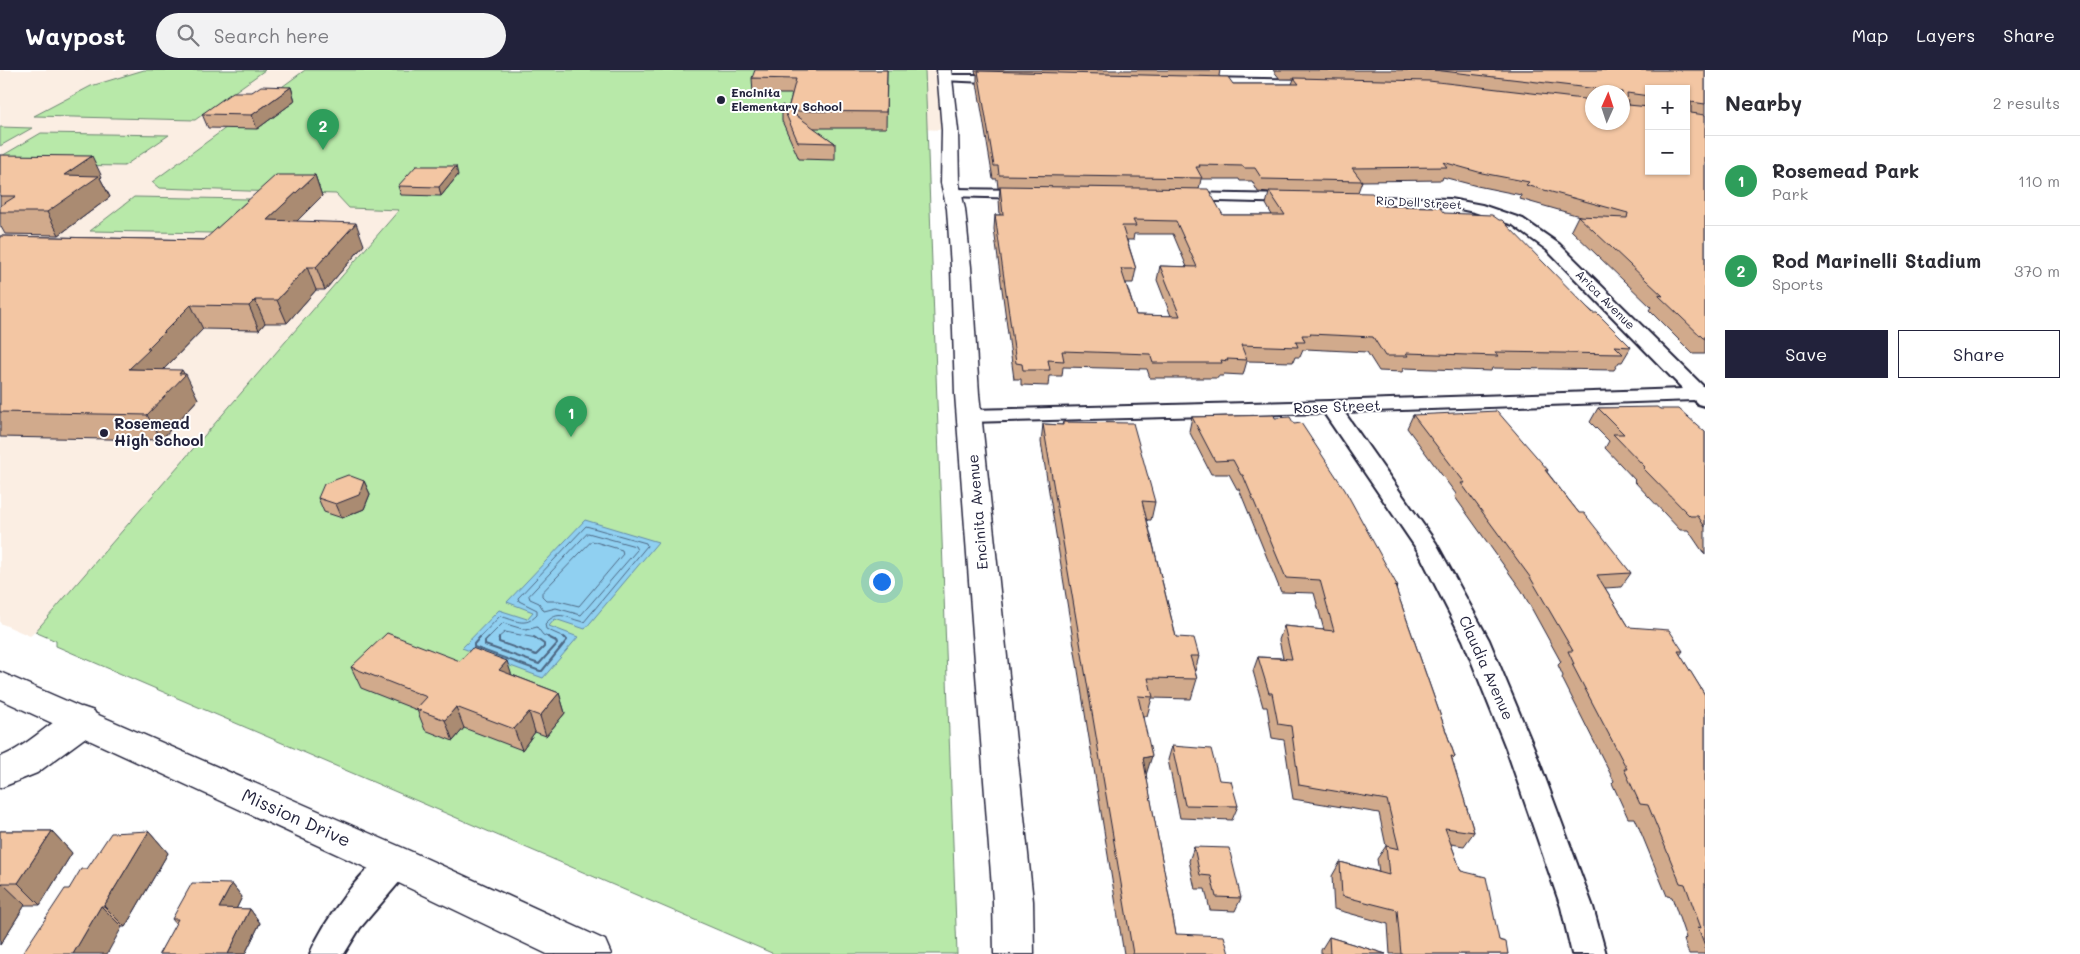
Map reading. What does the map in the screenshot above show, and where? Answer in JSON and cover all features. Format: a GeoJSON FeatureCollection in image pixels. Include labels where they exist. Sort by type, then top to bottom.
{"type":"FeatureCollection","features":[{"type":"Feature","properties":{"kind":"street"},"geometry":{"type":"LineString","coordinates":[[945,74],[1023,79]]}},
{"type":"Feature","properties":{"kind":"street","name":"Encinita Avenue"},"geometry":{"type":"LineString","coordinates":[[945,74],[952,193],[956,208],[961,267],[969,416],[1013,901],[1014,954]]}},
{"type":"Feature","properties":{"kind":"street"},"geometry":{"type":"LineString","coordinates":[[1189,82],[1336,84]]}},
{"type":"Feature","properties":{"kind":"street"},"geometry":{"type":"LineString","coordinates":[[952,193],[1041,194]]}},
{"type":"Feature","properties":{"kind":"street"},"geometry":{"type":"LineString","coordinates":[[1168,197],[1313,199]]}},
{"type":"Feature","properties":{"kind":"street","name":"Rio Dell Street"},"geometry":{"type":"LineString","coordinates":[[1332,200],[1450,203],[1496,213]]}},
{"type":"Feature","properties":{"kind":"street","name":"Arica Avenue"},"geometry":{"type":"LineString","coordinates":[[1496,213],[1518,222],[1553,247],[1703,396]]}},
{"type":"Feature","properties":{"kind":"street","name":"Rose Street"},"geometry":{"type":"LineString","coordinates":[[969,416],[1703,396]]}},
{"type":"Feature","properties":{"kind":"street","name":"Claudia Avenue"},"geometry":{"type":"LineString","coordinates":[[1330,407],[1428,548],[1476,640],[1527,766],[1577,907],[1589,954]]}},
{"type":"Feature","properties":{"kind":"street","name":"Mission Drive"},"geometry":{"type":"LineString","coordinates":[[0,685],[82,720],[591,954]]}},
{"type":"Feature","properties":{"kind":"street"},"geometry":{"type":"LineString","coordinates":[[0,773],[25,763],[82,720]]}},
{"type":"Feature","properties":{"kind":"street"},"geometry":{"type":"LineString","coordinates":[[327,954],[332,942],[349,916],[396,863]]}},
{"type":"Feature","properties":{"kind":"shaded area","name":"Rosemead High School"},"geometry":{"type":"Polygon","coordinates":[[[0,70],[944,70],[950,130],[478,118],[30,636],[0,623],[0,70]]]}},
{"type":"Feature","properties":{"kind":"green space"},"geometry":{"type":"Polygon","coordinates":[[[144,70],[265,70],[195,120],[34,116],[91,86],[144,70]]]}},
{"type":"Feature","properties":{"kind":"green space"},"geometry":{"type":"Polygon","coordinates":[[[305,70],[925,70],[957,954],[774,954],[56,646],[56,641],[35,632],[399,210],[349,208],[336,194],[159,188],[152,182],[305,70]]]}},
{"type":"Feature","properties":{"kind":"green space"},"geometry":{"type":"Polygon","coordinates":[[[0,127],[32,128],[0,146],[0,127]]]}},
{"type":"Feature","properties":{"kind":"green space"},"geometry":{"type":"Polygon","coordinates":[[[41,133],[169,135],[124,166],[0,164],[0,157],[41,133]]]}},
{"type":"Feature","properties":{"kind":"green space"},"geometry":{"type":"Polygon","coordinates":[[[134,197],[249,199],[212,233],[90,231],[134,197]]]}},
{"type":"Feature","properties":{"kind":"water"},"geometry":{"type":"Polygon","coordinates":[[[585,520],[658,542],[585,629],[555,619],[549,626],[578,637],[543,678],[462,648],[499,610],[527,619],[533,612],[507,602],[585,520]]]}},
{"type":"Feature","properties":{"kind":"building"},"geometry":{"type":"Polygon","coordinates":[[[755,70],[887,70],[886,112],[790,111],[835,143],[798,142],[782,105],[788,109],[796,79],[752,78],[755,70]]]}},
{"type":"Feature","properties":{"kind":"building"},"geometry":{"type":"Polygon","coordinates":[[[1434,70],[1705,70],[1705,104],[1691,102],[1691,113],[1705,115],[1705,338],[1658,295],[1663,296],[1578,216],[1627,218],[1628,213],[1526,185],[1529,182],[1482,173],[1443,162],[1447,167],[1352,168],[1362,181],[1262,179],[1255,168],[1199,165],[1200,167],[1196,167],[1202,178],[999,175],[998,166],[994,166],[978,71],[1228,77],[1233,84],[1299,84],[1294,78],[1429,81],[1585,99],[1585,130],[1630,130],[1630,105],[1645,107],[1645,175],[1690,175],[1690,85],[1645,85],[1645,95],[1630,93],[1630,85],[1585,85],[1585,87],[1434,70]]]}},
{"type":"Feature","properties":{"kind":"building"},"geometry":{"type":"Polygon","coordinates":[[[261,86],[291,87],[252,115],[202,114],[233,92],[252,92],[261,86]]]}},
{"type":"Feature","properties":{"kind":"building"},"geometry":{"type":"Polygon","coordinates":[[[0,155],[92,156],[64,175],[99,176],[47,212],[0,212],[0,206],[16,196],[0,196],[0,155]]]}},
{"type":"Feature","properties":{"kind":"building"},"geometry":{"type":"Polygon","coordinates":[[[416,166],[456,166],[439,187],[398,186],[416,166]]]}},
{"type":"Feature","properties":{"kind":"building"},"geometry":{"type":"Polygon","coordinates":[[[276,175],[315,175],[267,220],[356,223],[316,267],[307,267],[277,300],[255,300],[249,306],[191,305],[129,369],[182,370],[179,374],[186,374],[147,415],[0,412],[0,236],[204,240],[276,175]]]}},
{"type":"Feature","properties":{"kind":"building"},"geometry":{"type":"Polygon","coordinates":[[[1000,186],[1208,189],[1223,215],[1285,215],[1269,191],[1372,193],[1383,206],[1439,207],[1444,213],[1492,215],[1502,220],[1593,313],[1597,313],[1631,347],[1615,346],[1623,354],[1495,352],[1498,356],[1406,353],[1408,356],[1385,356],[1373,337],[1310,334],[1302,335],[1305,342],[1296,342],[1298,347],[1241,345],[1247,360],[1227,359],[1228,361],[1221,360],[1222,363],[1153,363],[1150,354],[1062,351],[1064,361],[1048,360],[1050,370],[1023,370],[1022,364],[1016,363],[995,215],[1003,215],[1000,186]],[[1133,220],[1136,226],[1122,226],[1136,269],[1121,269],[1136,315],[1180,316],[1160,266],[1197,267],[1176,221],[1133,220]]]}},
{"type":"Feature","properties":{"kind":"building"},"geometry":{"type":"Polygon","coordinates":[[[1657,407],[1660,409],[1679,409],[1705,432],[1705,527],[1698,516],[1690,516],[1643,468],[1645,467],[1613,434],[1624,434],[1598,408],[1657,407]]]}},
{"type":"Feature","properties":{"kind":"building"},"geometry":{"type":"Polygon","coordinates":[[[1497,411],[1548,470],[1545,470],[1579,513],[1584,513],[1631,573],[1597,575],[1629,627],[1669,630],[1683,651],[1678,651],[1705,695],[1705,946],[1698,927],[1701,928],[1685,884],[1680,883],[1648,805],[1640,804],[1624,769],[1627,769],[1572,664],[1574,664],[1568,651],[1573,651],[1530,577],[1461,483],[1465,483],[1413,415],[1497,411]]]}},
{"type":"Feature","properties":{"kind":"building"},"geometry":{"type":"Polygon","coordinates":[[[1274,415],[1275,418],[1290,417],[1294,424],[1301,423],[1345,490],[1398,587],[1395,586],[1455,757],[1451,756],[1474,832],[1445,828],[1461,871],[1486,877],[1499,940],[1506,942],[1508,954],[1401,954],[1397,910],[1342,896],[1340,862],[1389,875],[1386,846],[1399,849],[1387,800],[1299,785],[1291,726],[1278,724],[1272,693],[1269,693],[1258,657],[1292,659],[1284,626],[1334,631],[1320,580],[1286,578],[1243,475],[1241,475],[1233,460],[1215,461],[1192,417],[1274,415]]]}},
{"type":"Feature","properties":{"kind":"building"},"geometry":{"type":"Polygon","coordinates":[[[1063,422],[1133,423],[1155,502],[1142,501],[1176,637],[1194,638],[1199,656],[1190,656],[1197,679],[1148,678],[1153,697],[1138,696],[1152,756],[1143,758],[1176,934],[1224,936],[1229,954],[1133,954],[1043,424],[1063,425],[1063,422]]]}},
{"type":"Feature","properties":{"kind":"building"},"geometry":{"type":"Polygon","coordinates":[[[348,475],[364,481],[359,495],[336,504],[318,498],[324,484],[348,475]]]}},
{"type":"Feature","properties":{"kind":"building"},"geometry":{"type":"Polygon","coordinates":[[[387,633],[460,661],[472,648],[507,661],[499,670],[559,693],[540,716],[529,712],[514,729],[456,707],[445,720],[416,709],[427,697],[351,667],[387,633]]]}},
{"type":"Feature","properties":{"kind":"building"},"geometry":{"type":"Polygon","coordinates":[[[1172,746],[1211,749],[1219,780],[1231,781],[1238,806],[1185,805],[1172,746]]]}},
{"type":"Feature","properties":{"kind":"building"},"geometry":{"type":"Polygon","coordinates":[[[0,831],[52,831],[18,883],[2,883],[0,887],[0,831]]]}},
{"type":"Feature","properties":{"kind":"building"},"geometry":{"type":"Polygon","coordinates":[[[149,831],[73,954],[22,954],[65,889],[69,889],[81,869],[87,869],[111,833],[149,831]]]}},
{"type":"Feature","properties":{"kind":"building"},"geometry":{"type":"Polygon","coordinates":[[[1194,847],[1229,848],[1241,898],[1216,897],[1211,876],[1200,875],[1194,847]]]}},
{"type":"Feature","properties":{"kind":"building"},"geometry":{"type":"Polygon","coordinates":[[[192,883],[232,884],[219,908],[250,909],[228,954],[159,954],[178,919],[172,919],[192,883]]]}},
{"type":"Feature","properties":{"kind":"building"},"geometry":{"type":"Polygon","coordinates":[[[1329,937],[1386,954],[1330,954],[1329,937]]]}},
{"type":"Feature","properties":{"kind":"place","name":"Encinita Elementary School"},"geometry":{"type":"Point","coordinates":[721,100]}},
{"type":"Feature","properties":{"kind":"place","name":"Rod Marinelli Stadium"},"geometry":{"type":"Point","coordinates":[323,150]}},
{"type":"Feature","properties":{"kind":"place","name":"Rosemead High School"},"geometry":{"type":"Point","coordinates":[104,433]}},
{"type":"Feature","properties":{"kind":"place","name":"Rosemead Park"},"geometry":{"type":"Point","coordinates":[571,437]}}]}
